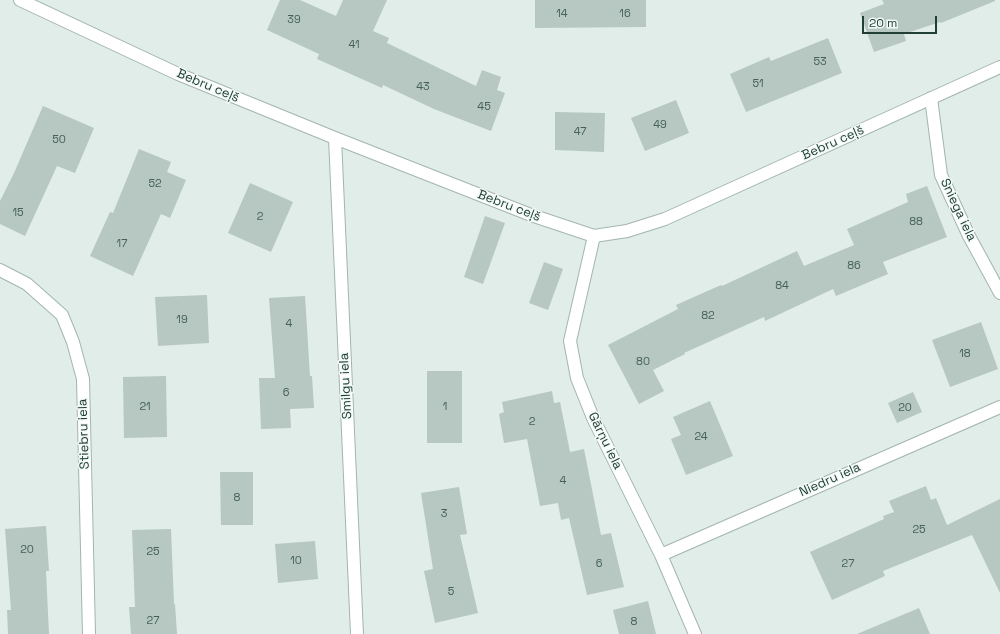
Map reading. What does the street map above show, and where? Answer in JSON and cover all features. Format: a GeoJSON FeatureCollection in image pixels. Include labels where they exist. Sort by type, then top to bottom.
{"type":"FeatureCollection","features":[{"type":"Feature","properties":{"kind":"street","name":"Bebru ceļš"},"geometry":{"type":"LineString","coordinates":[[20,0],[178,74],[531,215],[594,236],[628,231],[665,219],[1000,67]]}},
{"type":"Feature","properties":{"kind":"street","name":"Sniega iela"},"geometry":{"type":"LineString","coordinates":[[931,98],[941,175],[969,236],[1000,293]]}},
{"type":"Feature","properties":{"kind":"street","name":"Smilgu iela"},"geometry":{"type":"LineString","coordinates":[[335,138],[356,634]]}},
{"type":"Feature","properties":{"kind":"street","name":"Gārņu iela"},"geometry":{"type":"LineString","coordinates":[[594,236],[570,341],[577,378],[593,418],[661,555],[695,634]]}},
{"type":"Feature","properties":{"kind":"street","name":"Stiebru iela"},"geometry":{"type":"LineString","coordinates":[[0,270],[27,284],[62,315],[74,342],[83,379],[89,634]]}},
{"type":"Feature","properties":{"kind":"street","name":"Niedru iela"},"geometry":{"type":"LineString","coordinates":[[661,555],[1000,406]]}},
{"type":"Feature","properties":{"kind":"building"},"geometry":{"type":"Polygon","coordinates":[[[280,0],[300,0],[336,16],[343,0],[387,0],[373,31],[389,38],[387,43],[476,86],[482,70],[501,77],[497,90],[505,93],[491,131],[434,109],[383,85],[382,88],[317,59],[319,54],[267,30],[280,0]]]}},
{"type":"Feature","properties":{"kind":"building"},"geometry":{"type":"Polygon","coordinates":[[[535,0],[646,0],[646,27],[535,28],[535,0]]]}},
{"type":"Feature","properties":{"kind":"building"},"geometry":{"type":"Polygon","coordinates":[[[882,0],[995,1],[941,23],[940,22],[904,34],[906,41],[874,52],[860,13],[884,4],[882,0]]]}},
{"type":"Feature","properties":{"kind":"building"},"geometry":{"type":"Polygon","coordinates":[[[828,38],[842,73],[746,112],[730,74],[769,57],[771,61],[828,38]]]}},
{"type":"Feature","properties":{"kind":"building"},"geometry":{"type":"Polygon","coordinates":[[[676,100],[689,133],[645,151],[631,118],[676,100]]]}},
{"type":"Feature","properties":{"kind":"building"},"geometry":{"type":"Polygon","coordinates":[[[43,106],[94,128],[75,173],[57,166],[25,236],[0,224],[0,201],[14,173],[43,106]]]}},
{"type":"Feature","properties":{"kind":"building"},"geometry":{"type":"Polygon","coordinates":[[[555,112],[605,113],[604,152],[555,150],[555,112]]]}},
{"type":"Feature","properties":{"kind":"building"},"geometry":{"type":"Polygon","coordinates":[[[139,149],[171,162],[167,172],[186,180],[170,218],[161,214],[133,276],[90,256],[110,212],[113,213],[139,149]]]}},
{"type":"Feature","properties":{"kind":"building"},"geometry":{"type":"Polygon","coordinates":[[[250,183],[293,202],[271,252],[228,233],[250,183]]]}},
{"type":"Feature","properties":{"kind":"building"},"geometry":{"type":"Polygon","coordinates":[[[927,186],[947,237],[883,262],[888,274],[836,296],[833,289],[765,321],[764,317],[684,353],[685,354],[653,370],[664,391],[639,404],[608,345],[678,309],[676,305],[721,285],[722,286],[797,251],[804,266],[854,245],[847,229],[908,202],[906,194],[927,186]]]}},
{"type":"Feature","properties":{"kind":"building"},"geometry":{"type":"Polygon","coordinates":[[[485,216],[505,223],[483,284],[464,277],[485,216]]]}},
{"type":"Feature","properties":{"kind":"building"},"geometry":{"type":"Polygon","coordinates":[[[544,262],[563,269],[548,310],[529,303],[544,262]]]}},
{"type":"Feature","properties":{"kind":"building"},"geometry":{"type":"Polygon","coordinates":[[[207,295],[209,343],[158,346],[155,297],[207,295]]]}},
{"type":"Feature","properties":{"kind":"building"},"geometry":{"type":"Polygon","coordinates":[[[305,296],[310,376],[312,376],[314,408],[290,409],[291,428],[261,429],[259,378],[275,378],[269,298],[305,296]]]}},
{"type":"Feature","properties":{"kind":"building"},"geometry":{"type":"Polygon","coordinates":[[[981,322],[998,369],[950,387],[932,340],[981,322]]]}},
{"type":"Feature","properties":{"kind":"building"},"geometry":{"type":"Polygon","coordinates":[[[427,371],[462,371],[462,443],[427,443],[427,371]]]}},
{"type":"Feature","properties":{"kind":"building"},"geometry":{"type":"Polygon","coordinates":[[[166,376],[167,437],[124,438],[123,377],[166,376]]]}},
{"type":"Feature","properties":{"kind":"building"},"geometry":{"type":"Polygon","coordinates":[[[552,391],[554,403],[560,402],[570,452],[584,449],[601,535],[611,533],[624,587],[587,595],[569,518],[561,520],[558,503],[540,506],[527,439],[504,443],[499,414],[504,412],[502,402],[552,391]]]}},
{"type":"Feature","properties":{"kind":"building"},"geometry":{"type":"Polygon","coordinates":[[[913,392],[922,412],[897,423],[888,403],[913,392]]]}},
{"type":"Feature","properties":{"kind":"building"},"geometry":{"type":"Polygon","coordinates":[[[710,401],[733,456],[686,475],[671,439],[681,435],[673,417],[710,401]]]}},
{"type":"Feature","properties":{"kind":"building"},"geometry":{"type":"Polygon","coordinates":[[[220,472],[253,472],[253,525],[221,525],[220,472]]]}},
{"type":"Feature","properties":{"kind":"building"},"geometry":{"type":"Polygon","coordinates":[[[926,486],[931,500],[936,498],[947,525],[1000,499],[1000,593],[972,535],[883,571],[885,576],[832,600],[810,552],[884,519],[883,516],[894,512],[889,501],[926,486]]]}},
{"type":"Feature","properties":{"kind":"building"},"geometry":{"type":"Polygon","coordinates":[[[459,487],[467,534],[460,535],[478,613],[435,623],[424,571],[433,569],[421,493],[459,487]]]}},
{"type":"Feature","properties":{"kind":"building"},"geometry":{"type":"Polygon","coordinates":[[[46,526],[49,571],[46,571],[49,634],[8,634],[7,610],[11,610],[5,529],[46,526]]]}},
{"type":"Feature","properties":{"kind":"building"},"geometry":{"type":"Polygon","coordinates":[[[171,529],[174,604],[177,634],[131,634],[129,607],[135,607],[132,530],[171,529]]]}},
{"type":"Feature","properties":{"kind":"building"},"geometry":{"type":"Polygon","coordinates":[[[315,541],[318,579],[278,583],[275,544],[315,541]]]}},
{"type":"Feature","properties":{"kind":"building"},"geometry":{"type":"Polygon","coordinates":[[[648,601],[656,634],[619,634],[613,610],[648,601]]]}},
{"type":"Feature","properties":{"kind":"building"},"geometry":{"type":"Polygon","coordinates":[[[919,608],[930,634],[857,634],[919,608]]]}}]}
